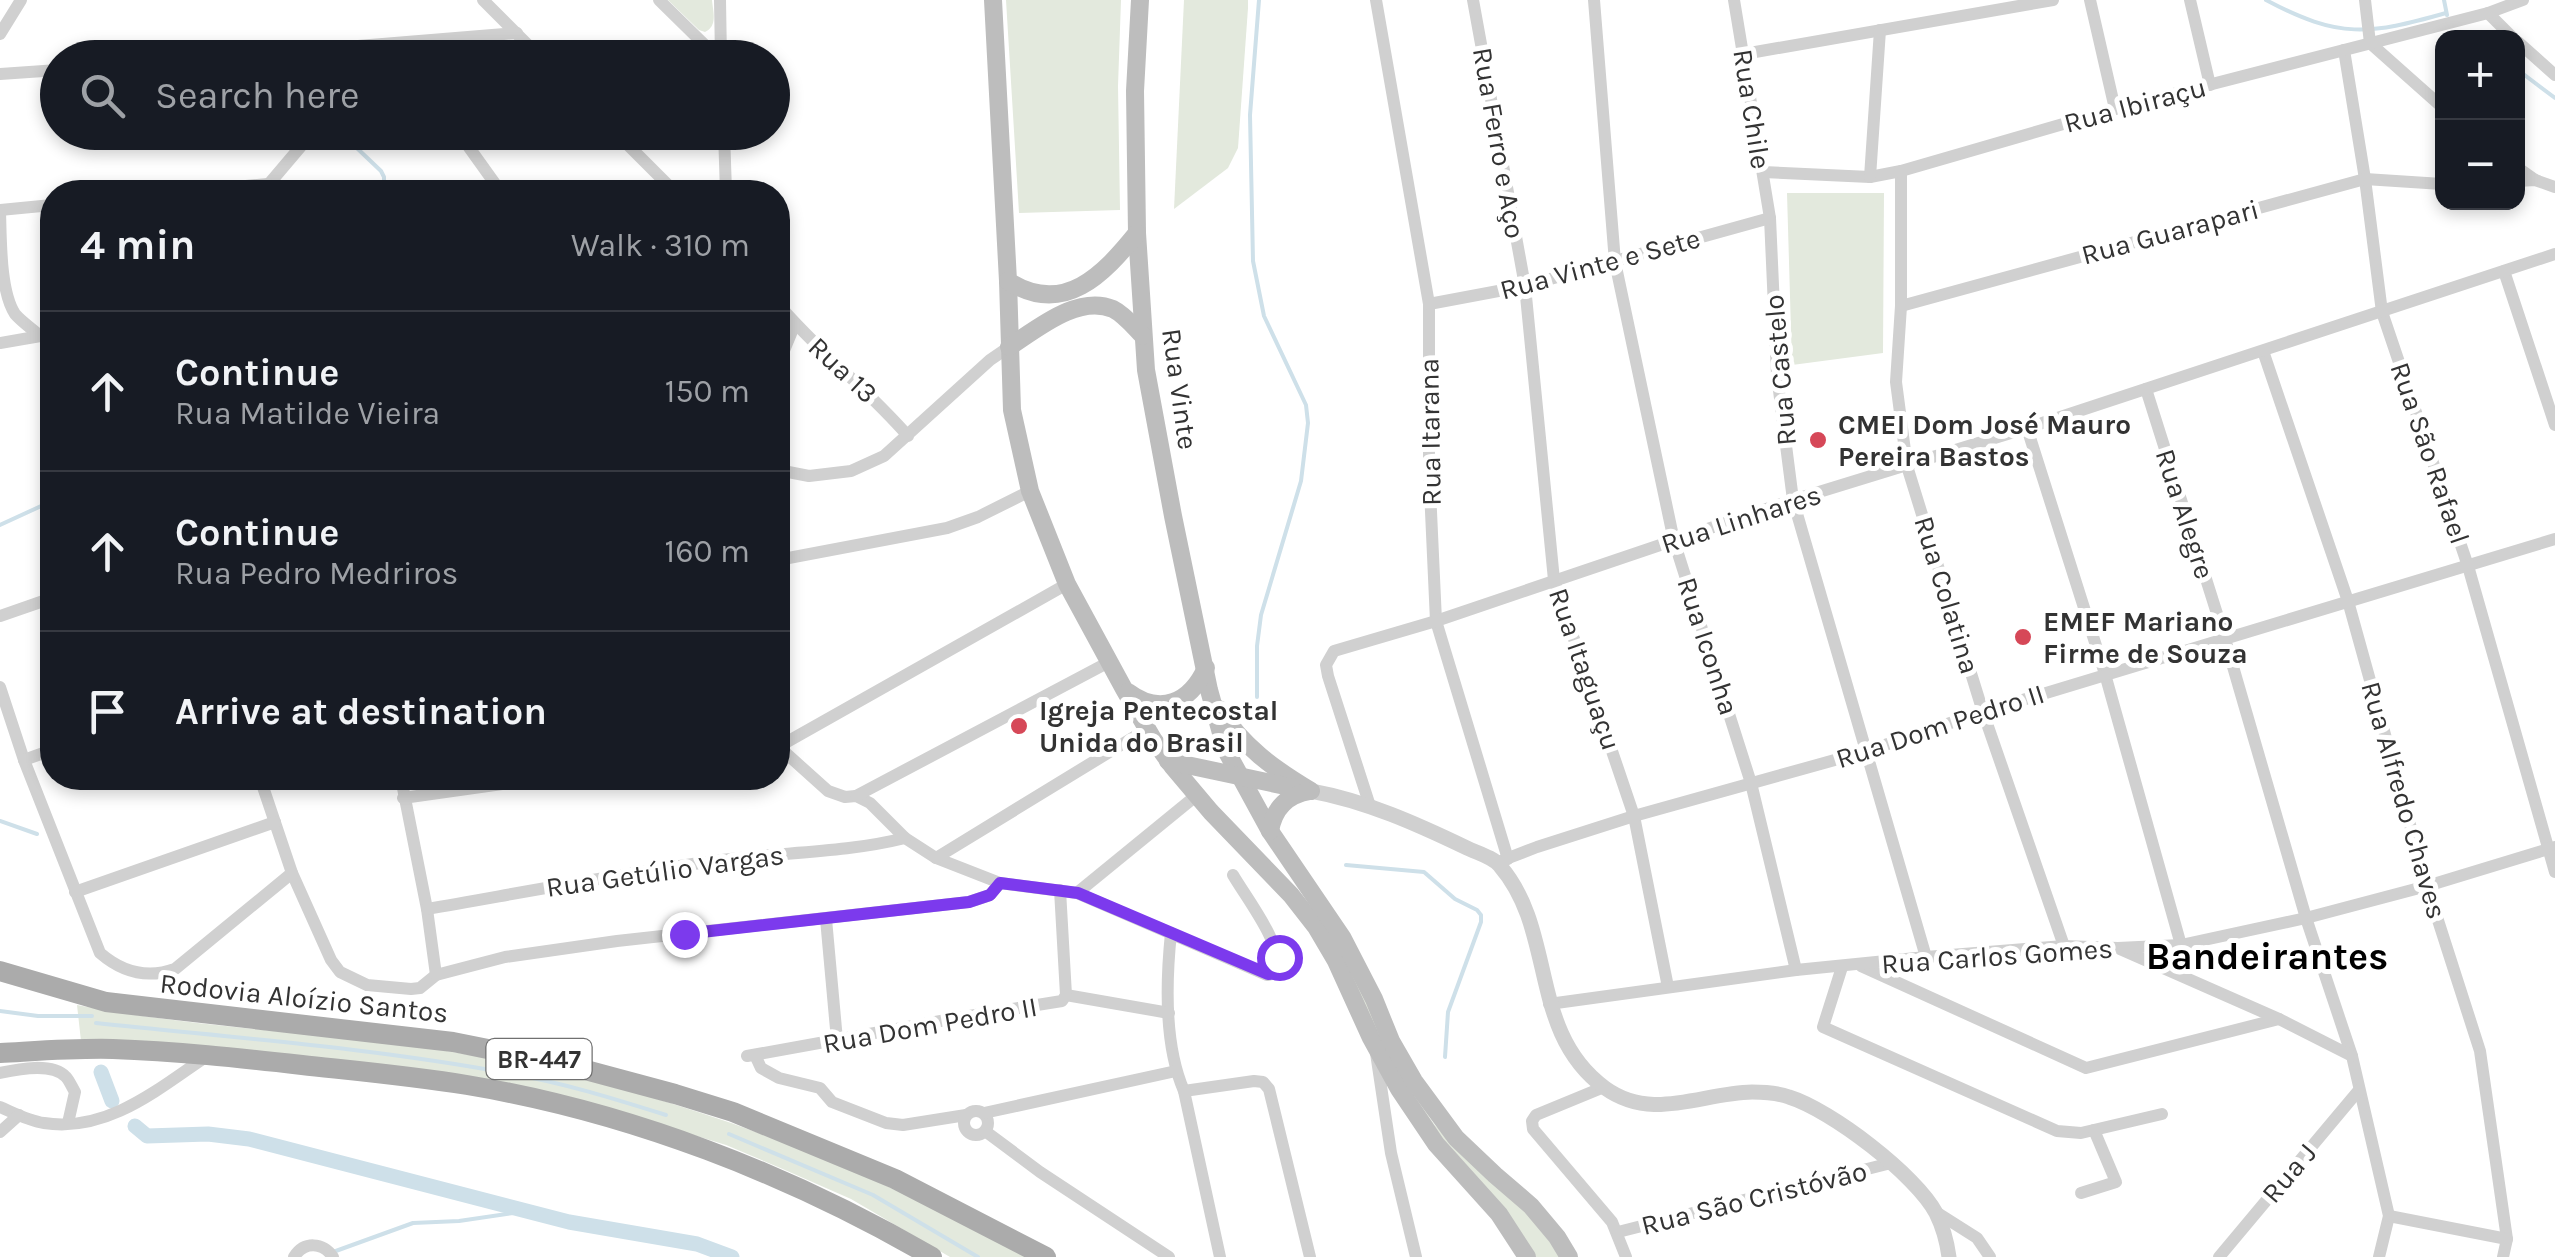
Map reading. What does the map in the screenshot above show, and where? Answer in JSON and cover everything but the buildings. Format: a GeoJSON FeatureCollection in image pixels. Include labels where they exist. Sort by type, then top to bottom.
{"type":"FeatureCollection","features":[{"type":"Feature","properties":{"kind":"main road"},"geometry":{"type":"LineString","coordinates":[[992,0],[1012,410],[1030,490],[1067,584],[1168,761],[1310,919],[1336,961],[1399,1089],[1436,1144],[1499,1214],[1527,1257]]}},
{"type":"Feature","properties":{"kind":"main road","name":"Rua Vinte"},"geometry":{"type":"LineString","coordinates":[[1140,0],[1135,91],[1137,232],[1148,391],[1220,733],[1270,831],[1342,937],[1391,1041],[1427,1101],[1475,1157],[1531,1206],[1569,1257]]}},
{"type":"Feature","properties":{"kind":"main road"},"geometry":{"type":"LineString","coordinates":[[1008,281],[1035,293],[1066,292],[1103,273],[1137,232]]}},
{"type":"Feature","properties":{"kind":"main road"},"geometry":{"type":"LineString","coordinates":[[1010,347],[1052,320],[1088,307],[1114,310],[1143,336]]}},
{"type":"Feature","properties":{"kind":"main road"},"geometry":{"type":"LineString","coordinates":[[1124,689],[1141,702],[1163,705],[1183,698],[1199,683],[1206,668]]}},
{"type":"Feature","properties":{"kind":"main road"},"geometry":{"type":"LineString","coordinates":[[1209,690],[1225,719],[1246,744],[1310,791]]}},
{"type":"Feature","properties":{"kind":"main road"},"geometry":{"type":"LineString","coordinates":[[1168,761],[1310,791]]}},
{"type":"Feature","properties":{"kind":"main road"},"geometry":{"type":"LineString","coordinates":[[1270,831],[1284,802],[1310,791]]}},
{"type":"Feature","properties":{"kind":"main road","name":"Rodovia Aloízio Santos"},"geometry":{"type":"LineString","coordinates":[[0,971],[106,1002],[453,1042],[567,1065],[675,1094],[751,1120],[894,1179],[1046,1257]]}},
{"type":"Feature","properties":{"kind":"main road","name":"BR-447"},"geometry":{"type":"LineString","coordinates":[[0,1053],[110,1049],[321,1067],[468,1085],[660,1133],[744,1164],[888,1231],[932,1257]]}},
{"type":"Feature","properties":{"kind":"street"},"geometry":{"type":"LineString","coordinates":[[0,34],[21,0]]}},
{"type":"Feature","properties":{"kind":"street"},"geometry":{"type":"LineString","coordinates":[[484,0],[524,40]]}},
{"type":"Feature","properties":{"kind":"street"},"geometry":{"type":"LineString","coordinates":[[659,0],[700,40]]}},
{"type":"Feature","properties":{"kind":"street"},"geometry":{"type":"LineString","coordinates":[[719,40],[720,0]]}},
{"type":"Feature","properties":{"kind":"street","name":"Rua Itarana"},"geometry":{"type":"LineString","coordinates":[[1376,0],[1429,304],[1429,468],[1436,622],[1503,861]]}},
{"type":"Feature","properties":{"kind":"street","name":"Rua Ferro e Aço"},"geometry":{"type":"LineString","coordinates":[[1473,0],[1525,286]]}},
{"type":"Feature","properties":{"kind":"street"},"geometry":{"type":"LineString","coordinates":[[1594,0],[1615,262]]}},
{"type":"Feature","properties":{"kind":"street","name":"Rua Chile"},"geometry":{"type":"LineString","coordinates":[[1734,0],[1770,218]]}},
{"type":"Feature","properties":{"kind":"street"},"geometry":{"type":"LineString","coordinates":[[1744,54],[2053,0]]}},
{"type":"Feature","properties":{"kind":"street"},"geometry":{"type":"LineString","coordinates":[[2090,0],[2115,109]]}},
{"type":"Feature","properties":{"kind":"street"},"geometry":{"type":"LineString","coordinates":[[2190,0],[2210,84]]}},
{"type":"Feature","properties":{"kind":"street"},"geometry":{"type":"LineString","coordinates":[[2366,0],[2370,43],[2435,101]]}},
{"type":"Feature","properties":{"kind":"street","name":"Rua Ibiraçu"},"geometry":{"type":"LineString","coordinates":[[1901,171],[2115,109],[2488,13],[2523,0]]}},
{"type":"Feature","properties":{"kind":"street"},"geometry":{"type":"LineString","coordinates":[[2488,13],[2505,30]]}},
{"type":"Feature","properties":{"kind":"street"},"geometry":{"type":"LineString","coordinates":[[1870,178],[1880,30]]}},
{"type":"Feature","properties":{"kind":"street"},"geometry":{"type":"LineString","coordinates":[[430,40],[517,33]]}},
{"type":"Feature","properties":{"kind":"street"},"geometry":{"type":"LineString","coordinates":[[2525,49],[2555,75]]}},
{"type":"Feature","properties":{"kind":"street","name":"Rua São Rafael"},"geometry":{"type":"LineString","coordinates":[[2344,50],[2382,312],[2468,566],[2552,848],[2555,872]]}},
{"type":"Feature","properties":{"kind":"street"},"geometry":{"type":"LineString","coordinates":[[0,74],[40,71]]}},
{"type":"Feature","properties":{"kind":"street"},"geometry":{"type":"LineString","coordinates":[[271,180],[297,150]]}},
{"type":"Feature","properties":{"kind":"street"},"geometry":{"type":"LineString","coordinates":[[471,150],[492,180]]}},
{"type":"Feature","properties":{"kind":"street"},"geometry":{"type":"LineString","coordinates":[[634,150],[663,180]]}},
{"type":"Feature","properties":{"kind":"street"},"geometry":{"type":"LineString","coordinates":[[725,150],[726,180]]}},
{"type":"Feature","properties":{"kind":"street"},"geometry":{"type":"LineString","coordinates":[[1763,172],[1870,178],[1901,171]]}},
{"type":"Feature","properties":{"kind":"street","name":"Rua Colatina"},"geometry":{"type":"LineString","coordinates":[[1901,171],[1896,382],[1907,466],[1983,712],[2064,946]]}},
{"type":"Feature","properties":{"kind":"street"},"geometry":{"type":"LineString","coordinates":[[2525,173],[2555,186]]}},
{"type":"Feature","properties":{"kind":"street","name":"Rua Guarapari"},"geometry":{"type":"LineString","coordinates":[[1900,306],[2365,179],[2435,184]]}},
{"type":"Feature","properties":{"kind":"street"},"geometry":{"type":"LineString","coordinates":[[2525,181],[2535,180]]}},
{"type":"Feature","properties":{"kind":"street"},"geometry":{"type":"LineString","coordinates":[[40,206],[0,210],[6,298],[13,312],[40,331]]}},
{"type":"Feature","properties":{"kind":"street","name":"Rua Vinte e Sete"},"geometry":{"type":"LineString","coordinates":[[1429,304],[1525,286],[1770,218]]}},
{"type":"Feature","properties":{"kind":"street","name":"Rua Castelo"},"geometry":{"type":"LineString","coordinates":[[1770,218],[1777,376],[1794,500],[1926,957]]}},
{"type":"Feature","properties":{"kind":"street","name":"Rua Linhares"},"geometry":{"type":"LineString","coordinates":[[1370,806],[1328,676],[1326,665],[1334,651],[1436,622],[1794,500],[2027,428],[2555,254]]}},
{"type":"Feature","properties":{"kind":"street","name":"Rua Iconha"},"geometry":{"type":"LineString","coordinates":[[1615,262],[1674,541],[1751,783],[1796,970]]}},
{"type":"Feature","properties":{"kind":"street"},"geometry":{"type":"LineString","coordinates":[[2504,271],[2555,426]]}},
{"type":"Feature","properties":{"kind":"street","name":"Rua Itaguaçu"},"geometry":{"type":"LineString","coordinates":[[1525,286],[1554,580],[1634,816],[1668,987]]}},
{"type":"Feature","properties":{"kind":"street","name":"Rua 13"},"geometry":{"type":"LineString","coordinates":[[790,318],[908,436]]}},
{"type":"Feature","properties":{"kind":"street"},"geometry":{"type":"LineString","coordinates":[[790,336],[795,324]]}},
{"type":"Feature","properties":{"kind":"street"},"geometry":{"type":"LineString","coordinates":[[1,342],[40,336]]}},
{"type":"Feature","properties":{"kind":"street"},"geometry":{"type":"LineString","coordinates":[[790,472],[808,476],[851,471],[884,456],[990,360],[1010,347]]}},
{"type":"Feature","properties":{"kind":"street","name":"Rua Alfredo Chaves"},"geometry":{"type":"LineString","coordinates":[[2263,351],[2348,601],[2427,886],[2480,1051],[2508,1240],[2503,1257]]}},
{"type":"Feature","properties":{"kind":"street","name":"Rua Alegre"},"geometry":{"type":"LineString","coordinates":[[2146,389],[2306,918],[2352,1056],[2388,1216]]}},
{"type":"Feature","properties":{"kind":"street"},"geometry":{"type":"LineString","coordinates":[[2027,428],[2105,674],[2180,946]]}},
{"type":"Feature","properties":{"kind":"street"},"geometry":{"type":"LineString","coordinates":[[790,558],[966,522],[1030,490]]}},
{"type":"Feature","properties":{"kind":"street","name":"Rua Dom Pedro II"},"geometry":{"type":"LineString","coordinates":[[1503,861],[1634,816],[1866,750],[2555,539]]}},
{"type":"Feature","properties":{"kind":"street"},"geometry":{"type":"LineString","coordinates":[[790,740],[1067,584]]}},
{"type":"Feature","properties":{"kind":"street"},"geometry":{"type":"LineString","coordinates":[[0,616],[40,602]]}},
{"type":"Feature","properties":{"kind":"street"},"geometry":{"type":"LineString","coordinates":[[856,796],[1109,662]]}},
{"type":"Feature","properties":{"kind":"street"},"geometry":{"type":"LineString","coordinates":[[0,687],[24,760],[100,953],[116,967],[161,974],[175,969],[292,872]]}},
{"type":"Feature","properties":{"kind":"street"},"geometry":{"type":"LineString","coordinates":[[936,858],[1147,729]]}},
{"type":"Feature","properties":{"kind":"street"},"geometry":{"type":"LineString","coordinates":[[24,760],[40,754]]}},
{"type":"Feature","properties":{"kind":"street"},"geometry":{"type":"LineString","coordinates":[[790,758],[828,791],[856,796],[879,810],[904,838],[936,858],[1000,883],[1078,893],[1268,974],[1278,973],[1275,946],[1233,875]]}},
{"type":"Feature","properties":{"kind":"street"},"geometry":{"type":"LineString","coordinates":[[264,790],[292,872],[331,960],[340,972],[367,985],[420,988],[436,974],[505,958],[617,941],[969,902],[990,895],[1000,883]]}},
{"type":"Feature","properties":{"kind":"street"},"geometry":{"type":"LineString","coordinates":[[403,790],[436,974]]}},
{"type":"Feature","properties":{"kind":"street"},"geometry":{"type":"LineString","coordinates":[[404,798],[460,790]]}},
{"type":"Feature","properties":{"kind":"street"},"geometry":{"type":"LineString","coordinates":[[1310,791],[1370,806],[1503,861],[1534,935],[1560,1035],[1572,1055],[1604,1087],[1623,1098],[1650,1105],[1674,1105],[1749,1092],[1788,1096],[1814,1108],[1915,1184],[1936,1212],[1949,1257]]}},
{"type":"Feature","properties":{"kind":"street"},"geometry":{"type":"LineString","coordinates":[[1078,893],[1197,795]]}},
{"type":"Feature","properties":{"kind":"street"},"geometry":{"type":"LineString","coordinates":[[75,892],[275,822]]}},
{"type":"Feature","properties":{"kind":"street","name":"Rua Getúlio Vargas"},"geometry":{"type":"LineString","coordinates":[[426,909],[684,865],[763,854],[870,847],[904,838]]}},
{"type":"Feature","properties":{"kind":"street","name":"Rua Carlos Gomes"},"geometry":{"type":"LineString","coordinates":[[1549,1004],[1796,970],[1926,957],[2064,946],[2180,946],[2306,918],[2552,848]]}},
{"type":"Feature","properties":{"kind":"street","name":"Rua Dom Pedro II"},"geometry":{"type":"LineString","coordinates":[[966,1114],[903,1125],[886,1123],[832,1102],[820,1088],[779,1078],[751,1056],[1062,1001],[1066,995],[1060,890]]}},
{"type":"Feature","properties":{"kind":"street"},"geometry":{"type":"LineString","coordinates":[[826,919],[836,1040]]}},
{"type":"Feature","properties":{"kind":"street"},"geometry":{"type":"LineString","coordinates":[[1171,932],[1169,1013],[1176,1071],[1184,1091],[1220,1257]]}},
{"type":"Feature","properties":{"kind":"street"},"geometry":{"type":"LineString","coordinates":[[2118,948],[2279,1019],[2352,1056]]}},
{"type":"Feature","properties":{"kind":"street"},"geometry":{"type":"LineString","coordinates":[[1858,965],[2086,1068],[2279,1019]]}},
{"type":"Feature","properties":{"kind":"street"},"geometry":{"type":"LineString","coordinates":[[1842,967],[1823,1027],[2057,1131],[2094,1130],[2162,1114]]}},
{"type":"Feature","properties":{"kind":"street"},"geometry":{"type":"LineString","coordinates":[[1066,995],[1169,1013]]}},
{"type":"Feature","properties":{"kind":"street"},"geometry":{"type":"LineString","coordinates":[[1375,1046],[1391,1153],[1416,1257]]}},
{"type":"Feature","properties":{"kind":"street"},"geometry":{"type":"LineString","coordinates":[[0,1107],[45,1124],[110,1116],[207,1056]]}},
{"type":"Feature","properties":{"kind":"street"},"geometry":{"type":"LineString","coordinates":[[0,1073],[40,1069],[56,1070],[65,1076],[75,1092],[68,1123]]}},
{"type":"Feature","properties":{"kind":"street"},"geometry":{"type":"LineString","coordinates":[[986,1131],[968,1132],[964,1127],[966,1114],[1176,1071]]}},
{"type":"Feature","properties":{"kind":"street"},"geometry":{"type":"LineString","coordinates":[[1184,1091],[1254,1081],[1269,1088],[1310,1257]]}},
{"type":"Feature","properties":{"kind":"street"},"geometry":{"type":"LineString","coordinates":[[1604,1087],[1536,1116],[1533,1129],[1618,1232],[1626,1257]]}},
{"type":"Feature","properties":{"kind":"street","name":"Rua J"},"geometry":{"type":"LineString","coordinates":[[2219,1257],[2359,1090]]}},
{"type":"Feature","properties":{"kind":"street"},"geometry":{"type":"LineString","coordinates":[[984,1113],[988,1118],[986,1131]]}},
{"type":"Feature","properties":{"kind":"street"},"geometry":{"type":"LineString","coordinates":[[0,1132],[19,1115]]}},
{"type":"Feature","properties":{"kind":"street"},"geometry":{"type":"LineString","coordinates":[[2081,1193],[2116,1182],[2094,1130]]}},
{"type":"Feature","properties":{"kind":"street"},"geometry":{"type":"LineString","coordinates":[[986,1131],[1040,1172],[1169,1257]]}},
{"type":"Feature","properties":{"kind":"street","name":"Rua São Cristóvão"},"geometry":{"type":"LineString","coordinates":[[1618,1232],[1891,1163]]}},
{"type":"Feature","properties":{"kind":"street"},"geometry":{"type":"LineString","coordinates":[[1936,1212],[1977,1238],[1990,1257]]}},
{"type":"Feature","properties":{"kind":"street"},"geometry":{"type":"LineString","coordinates":[[2379,1257],[2388,1216],[2508,1240]]}},
{"type":"Feature","properties":{"kind":"street"},"geometry":{"type":"LineString","coordinates":[[1945,1238],[1949,1232],[1964,1228]]}},
{"type":"Feature","properties":{"kind":"street"},"geometry":{"type":"LineString","coordinates":[[294,1257],[306,1246],[317,1245],[332,1257]]}},
{"type":"Feature","properties":{"kind":"shaded area"},"geometry":{"type":"Polygon","coordinates":[[[668,0],[712,0],[712,26],[705,32],[699,30],[668,0]]]}},
{"type":"Feature","properties":{"kind":"shaded area"},"geometry":{"type":"Polygon","coordinates":[[[1006,0],[1121,0],[1120,210],[1019,213],[1006,0]]]}},
{"type":"Feature","properties":{"kind":"shaded area"},"geometry":{"type":"Polygon","coordinates":[[[1184,0],[1248,0],[1248,8],[1238,148],[1228,168],[1174,209],[1184,0]]]}},
{"type":"Feature","properties":{"kind":"shaded area"},"geometry":{"type":"Polygon","coordinates":[[[1787,193],[1884,193],[1883,353],[1792,365],[1787,193]]]}},
{"type":"Feature","properties":{"kind":"shaded area"},"geometry":{"type":"Polygon","coordinates":[[[1349,962],[1417,1099],[1434,1124],[1523,1207],[1562,1257],[1536,1257],[1500,1206],[1419,1110],[1374,1028],[1345,964],[1349,962]]]}},
{"type":"Feature","properties":{"kind":"shaded area"},"geometry":{"type":"Polygon","coordinates":[[[77,1005],[170,1020],[453,1052],[608,1085],[809,1152],[1028,1257],[950,1257],[851,1199],[785,1170],[726,1145],[586,1102],[81,1041],[77,1005]]]}},
{"type":"Feature","properties":{"kind":"waterway"},"geometry":{"type":"LineString","coordinates":[[1257,697],[1261,615],[1301,481],[1308,423],[1306,405],[1264,316],[1253,261],[1250,115],[1259,0]]}},
{"type":"Feature","properties":{"kind":"waterway"},"geometry":{"type":"LineString","coordinates":[[2266,0],[2314,22],[2354,29],[2396,26],[2446,13]]}},
{"type":"Feature","properties":{"kind":"waterway"},"geometry":{"type":"LineString","coordinates":[[2444,0],[2447,15]]}},
{"type":"Feature","properties":{"kind":"waterway"},"geometry":{"type":"LineString","coordinates":[[2525,75],[2555,98]]}},
{"type":"Feature","properties":{"kind":"waterway"},"geometry":{"type":"LineString","coordinates":[[359,150],[381,171],[384,180]]}},
{"type":"Feature","properties":{"kind":"waterway"},"geometry":{"type":"LineString","coordinates":[[0,525],[40,507]]}},
{"type":"Feature","properties":{"kind":"waterway"},"geometry":{"type":"LineString","coordinates":[[0,821],[37,834]]}},
{"type":"Feature","properties":{"kind":"waterway"},"geometry":{"type":"LineString","coordinates":[[1346,865],[1424,872],[1481,915],[1448,1012],[1445,1057]]}},
{"type":"Feature","properties":{"kind":"waterway"},"geometry":{"type":"LineString","coordinates":[[0,1011],[92,1016]]}},
{"type":"Feature","properties":{"kind":"waterway"},"geometry":{"type":"LineString","coordinates":[[96,1023],[460,1065],[551,1082],[666,1115]]}},
{"type":"Feature","properties":{"kind":"waterway"},"geometry":{"type":"LineString","coordinates":[[101,1072],[112,1101]]}},
{"type":"Feature","properties":{"kind":"waterway"},"geometry":{"type":"LineString","coordinates":[[135,1126],[147,1136],[208,1134],[249,1139],[569,1222],[697,1244],[732,1257]]}},
{"type":"Feature","properties":{"kind":"waterway"},"geometry":{"type":"LineString","coordinates":[[729,1134],[873,1195],[978,1257]]}},
{"type":"Feature","properties":{"kind":"waterway"},"geometry":{"type":"LineString","coordinates":[[333,1252],[413,1223],[527,1211]]}},
{"type":"Feature","properties":{"kind":"place","name":"CMEI Dom José Mauro Pereira Bastos"},"geometry":{"type":"Point","coordinates":[1818,440]}},
{"type":"Feature","properties":{"kind":"place","name":"EMEF Mariano Firme de Souza"},"geometry":{"type":"Point","coordinates":[2023,637]}},
{"type":"Feature","properties":{"kind":"place","name":"Igreja Pentecostal Unida do Brasil"},"geometry":{"type":"Point","coordinates":[1019,726]}},
{"type":"Feature","properties":{"kind":"district","name":"Bandeirantes"},"geometry":{"type":"Point","coordinates":[2267,956]}},
{"type":"Feature","properties":{"kind":"route"},"geometry":{"type":"LineString","coordinates":[[684,934],[969,902],[990,895],[1000,883],[1078,893],[1268,974],[1278,973],[1279,957]]}}]}
